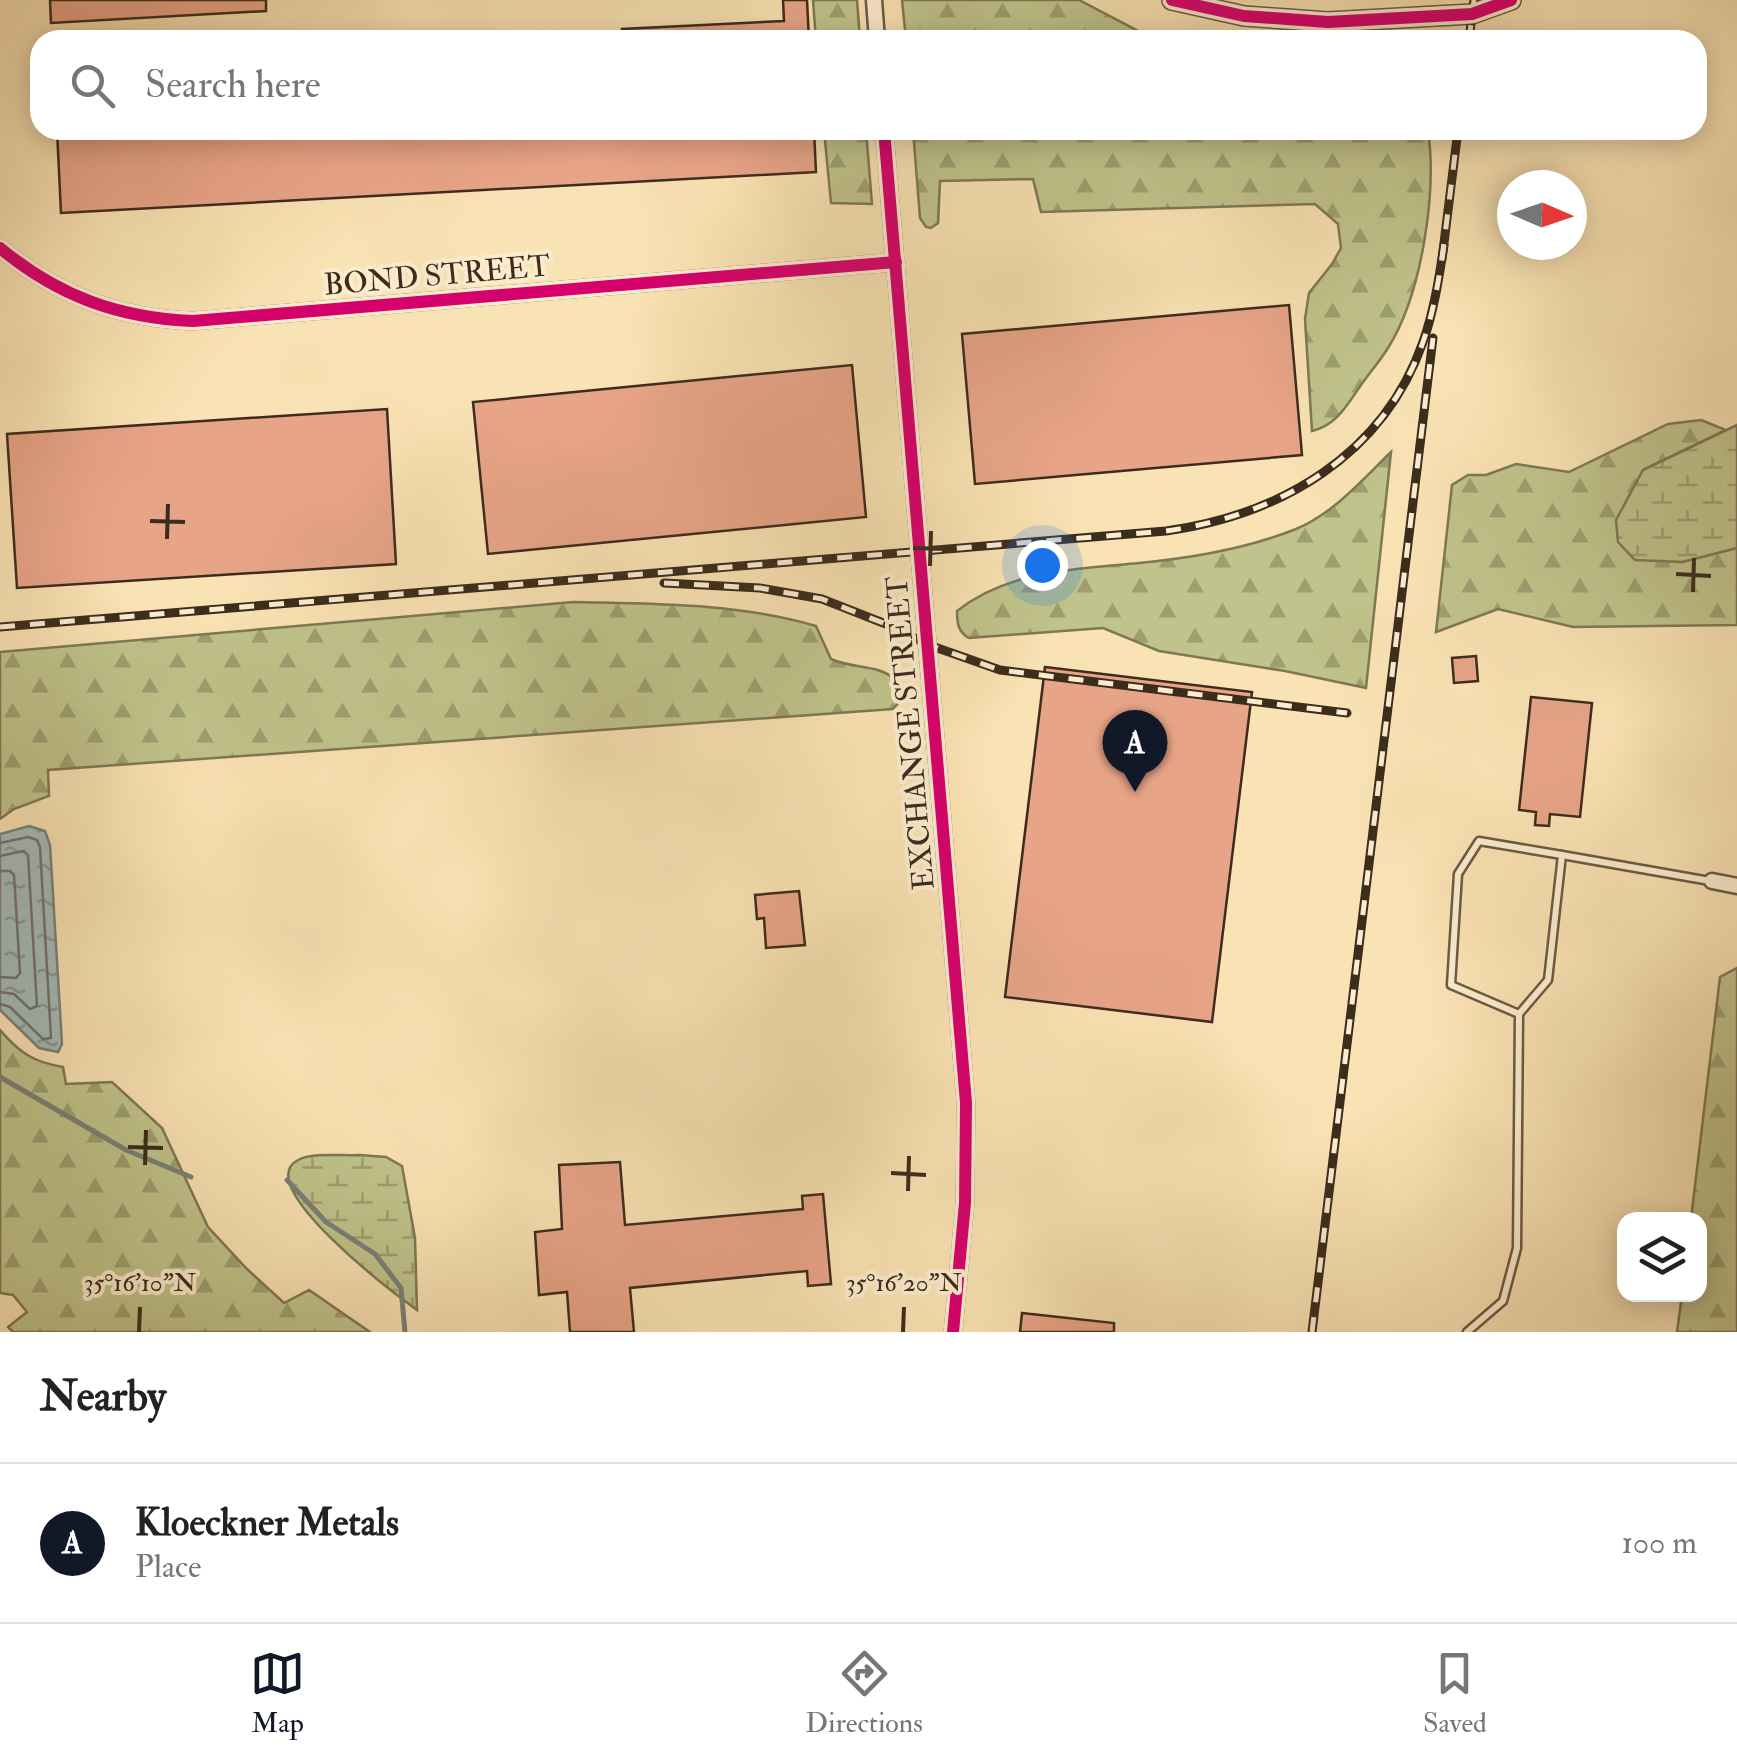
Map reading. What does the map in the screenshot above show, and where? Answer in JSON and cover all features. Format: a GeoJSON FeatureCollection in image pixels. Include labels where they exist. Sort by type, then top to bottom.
{"type":"FeatureCollection","features":[{"type":"Feature","properties":{"kind":"street"},"geometry":{"type":"LineString","coordinates":[[874,0],[877,30]]}},
{"type":"Feature","properties":{"kind":"street"},"geometry":{"type":"LineString","coordinates":[[1183,2],[1244,16],[1328,22],[1472,14],[1511,0]]}},
{"type":"Feature","properties":{"kind":"street","name":"EXCHANGE STREET"},"geometry":{"type":"LineString","coordinates":[[885,140],[966,1102],[965,1203],[953,1332]]}},
{"type":"Feature","properties":{"kind":"street","name":"BOND STREET"},"geometry":{"type":"LineString","coordinates":[[0,248],[39,278],[87,302],[139,317],[193,321],[896,262]]}},
{"type":"Feature","properties":{"kind":"street"},"geometry":{"type":"LineString","coordinates":[[1712,882],[1737,886]]}},
{"type":"Feature","properties":{"kind":"lane"},"geometry":{"type":"LineString","coordinates":[[1519,1014],[1451,985],[1458,874],[1478,841],[1712,882]]}},
{"type":"Feature","properties":{"kind":"lane"},"geometry":{"type":"LineString","coordinates":[[1467,1332],[1503,1301],[1517,1248],[1519,1014],[1548,980],[1562,855]]}},
{"type":"Feature","properties":{"kind":"green space"},"geometry":{"type":"Polygon","coordinates":[[[813,0],[857,0],[859,30],[815,30],[813,0]]]}},
{"type":"Feature","properties":{"kind":"green space"},"geometry":{"type":"Polygon","coordinates":[[[902,0],[1079,0],[1136,30],[905,30],[902,0]]]}},
{"type":"Feature","properties":{"kind":"green space"},"geometry":{"type":"Polygon","coordinates":[[[825,140],[867,140],[872,204],[831,203],[825,140]]]}},
{"type":"Feature","properties":{"kind":"green space"},"geometry":{"type":"Polygon","coordinates":[[[914,140],[1429,140],[1430,183],[1424,242],[1400,326],[1346,407],[1328,424],[1312,431],[1305,319],[1309,293],[1341,248],[1338,224],[1315,204],[1041,212],[1033,179],[940,181],[938,223],[926,227],[920,218],[914,140]]]}},
{"type":"Feature","properties":{"kind":"green space"},"geometry":{"type":"Polygon","coordinates":[[[1701,420],[1726,430],[1643,470],[1634,490],[1682,562],[1737,548],[1737,625],[1573,627],[1498,609],[1436,632],[1452,485],[1468,475],[1486,475],[1516,464],[1569,472],[1668,424],[1701,420]]]}},
{"type":"Feature","properties":{"kind":"green space"},"geometry":{"type":"Polygon","coordinates":[[[1737,425],[1737,548],[1682,562],[1635,560],[1618,542],[1616,520],[1643,470],[1737,425]]]}},
{"type":"Feature","properties":{"kind":"green space"},"geometry":{"type":"Polygon","coordinates":[[[1391,452],[1366,688],[1159,651],[1103,628],[969,638],[959,627],[957,611],[977,597],[1021,579],[1199,555],[1296,529],[1335,505],[1391,452]]]}},
{"type":"Feature","properties":{"kind":"green space"},"geometry":{"type":"Polygon","coordinates":[[[573,602],[726,609],[816,626],[831,659],[873,669],[896,680],[899,702],[893,709],[48,770],[49,796],[14,809],[0,819],[0,652],[573,602]]]}},
{"type":"Feature","properties":{"kind":"green space"},"geometry":{"type":"Polygon","coordinates":[[[1737,968],[1737,1332],[1677,1332],[1681,1302],[1707,1302],[1707,1212],[1692,1212],[1720,977],[1737,968]]]}},
{"type":"Feature","properties":{"kind":"green space"},"geometry":{"type":"Polygon","coordinates":[[[0,1030],[28,1055],[63,1067],[66,1084],[112,1082],[162,1128],[208,1227],[284,1303],[309,1290],[370,1332],[13,1332],[8,1327],[27,1312],[13,1295],[0,1293],[0,1030]]]}},
{"type":"Feature","properties":{"kind":"green space"},"geometry":{"type":"Polygon","coordinates":[[[319,1155],[386,1157],[402,1166],[415,1238],[417,1310],[331,1238],[293,1192],[288,1173],[298,1160],[319,1155]]]}},
{"type":"Feature","properties":{"kind":"water"},"geometry":{"type":"Polygon","coordinates":[[[29,826],[45,831],[50,845],[62,1044],[58,1052],[39,1048],[0,1010],[0,834],[29,826]]]}},
{"type":"Feature","properties":{"kind":"building"},"geometry":{"type":"Polygon","coordinates":[[[50,0],[266,0],[266,11],[51,23],[50,0]]]}},
{"type":"Feature","properties":{"kind":"building"},"geometry":{"type":"Polygon","coordinates":[[[783,0],[807,0],[808,30],[622,30],[622,29],[784,21],[783,0]]]}},
{"type":"Feature","properties":{"kind":"building"},"geometry":{"type":"Polygon","coordinates":[[[57,140],[814,140],[816,172],[61,213],[57,140]]]}},
{"type":"Feature","properties":{"kind":"building"},"geometry":{"type":"Polygon","coordinates":[[[1289,305],[1302,455],[975,484],[962,334],[1289,305]]]}},
{"type":"Feature","properties":{"kind":"building"},"geometry":{"type":"Polygon","coordinates":[[[852,365],[866,517],[488,554],[473,402],[852,365]]]}},
{"type":"Feature","properties":{"kind":"building"},"geometry":{"type":"Polygon","coordinates":[[[387,409],[396,564],[17,588],[7,434],[387,409]]]}},
{"type":"Feature","properties":{"kind":"building"},"geometry":{"type":"Polygon","coordinates":[[[1476,656],[1478,681],[1454,683],[1452,658],[1476,656]]]}},
{"type":"Feature","properties":{"kind":"building"},"geometry":{"type":"Polygon","coordinates":[[[1045,667],[1252,692],[1212,1022],[1005,997],[1045,667]]]}},
{"type":"Feature","properties":{"kind":"building"},"geometry":{"type":"Polygon","coordinates":[[[1531,697],[1592,703],[1580,817],[1550,814],[1549,826],[1535,825],[1536,812],[1519,810],[1531,697]]]}},
{"type":"Feature","properties":{"kind":"building"},"geometry":{"type":"Polygon","coordinates":[[[799,891],[805,945],[766,948],[764,918],[757,919],[755,895],[799,891]]]}},
{"type":"Feature","properties":{"kind":"building"},"geometry":{"type":"Polygon","coordinates":[[[620,1162],[625,1225],[803,1209],[802,1196],[823,1194],[831,1284],[808,1286],[807,1271],[630,1288],[634,1332],[570,1332],[567,1292],[539,1295],[535,1232],[562,1229],[559,1165],[620,1162]]]}},
{"type":"Feature","properties":{"kind":"building"},"geometry":{"type":"Polygon","coordinates":[[[1022,1313],[1114,1323],[1114,1332],[1020,1332],[1022,1313]]]}},
{"type":"Feature","properties":{"kind":"waterway"},"geometry":{"type":"LineString","coordinates":[[0,1077],[126,1150],[191,1177]]}},
{"type":"Feature","properties":{"kind":"waterway"},"geometry":{"type":"LineString","coordinates":[[287,1180],[326,1222],[375,1254],[401,1288],[405,1332]]}},
{"type":"Feature","properties":{"kind":"railway"},"geometry":{"type":"LineString","coordinates":[[1470,30],[1474,0]]}},
{"type":"Feature","properties":{"kind":"railway"},"geometry":{"type":"LineString","coordinates":[[1442,259],[1457,140]]}},
{"type":"Feature","properties":{"kind":"railway"},"geometry":{"type":"LineString","coordinates":[[0,627],[1166,531],[1208,523],[1249,511],[1322,473],[1354,448],[1382,417],[1405,382],[1423,342],[1444,245]]}},
{"type":"Feature","properties":{"kind":"railway"},"geometry":{"type":"LineString","coordinates":[[1312,1332],[1433,338]]}},
{"type":"Feature","properties":{"kind":"railway"},"geometry":{"type":"LineString","coordinates":[[664,583],[760,588],[822,599],[929,645],[1000,670],[1347,713]]}},
{"type":"Feature","properties":{"kind":"cycle path"},"geometry":{"type":"LineString","coordinates":[[1172,0],[1244,16],[1328,22],[1472,14],[1511,0]]}},
{"type":"Feature","properties":{"kind":"cycle path"},"geometry":{"type":"LineString","coordinates":[[885,140],[966,1103],[965,1203],[953,1332]]}},
{"type":"Feature","properties":{"kind":"cycle path"},"geometry":{"type":"LineString","coordinates":[[0,248],[44,279],[90,301],[139,315],[193,321],[896,262]]}},
{"type":"Feature","properties":{"kind":"place","name":"Kloeckner Metals"},"geometry":{"type":"Point","coordinates":[1135,792]}}]}
